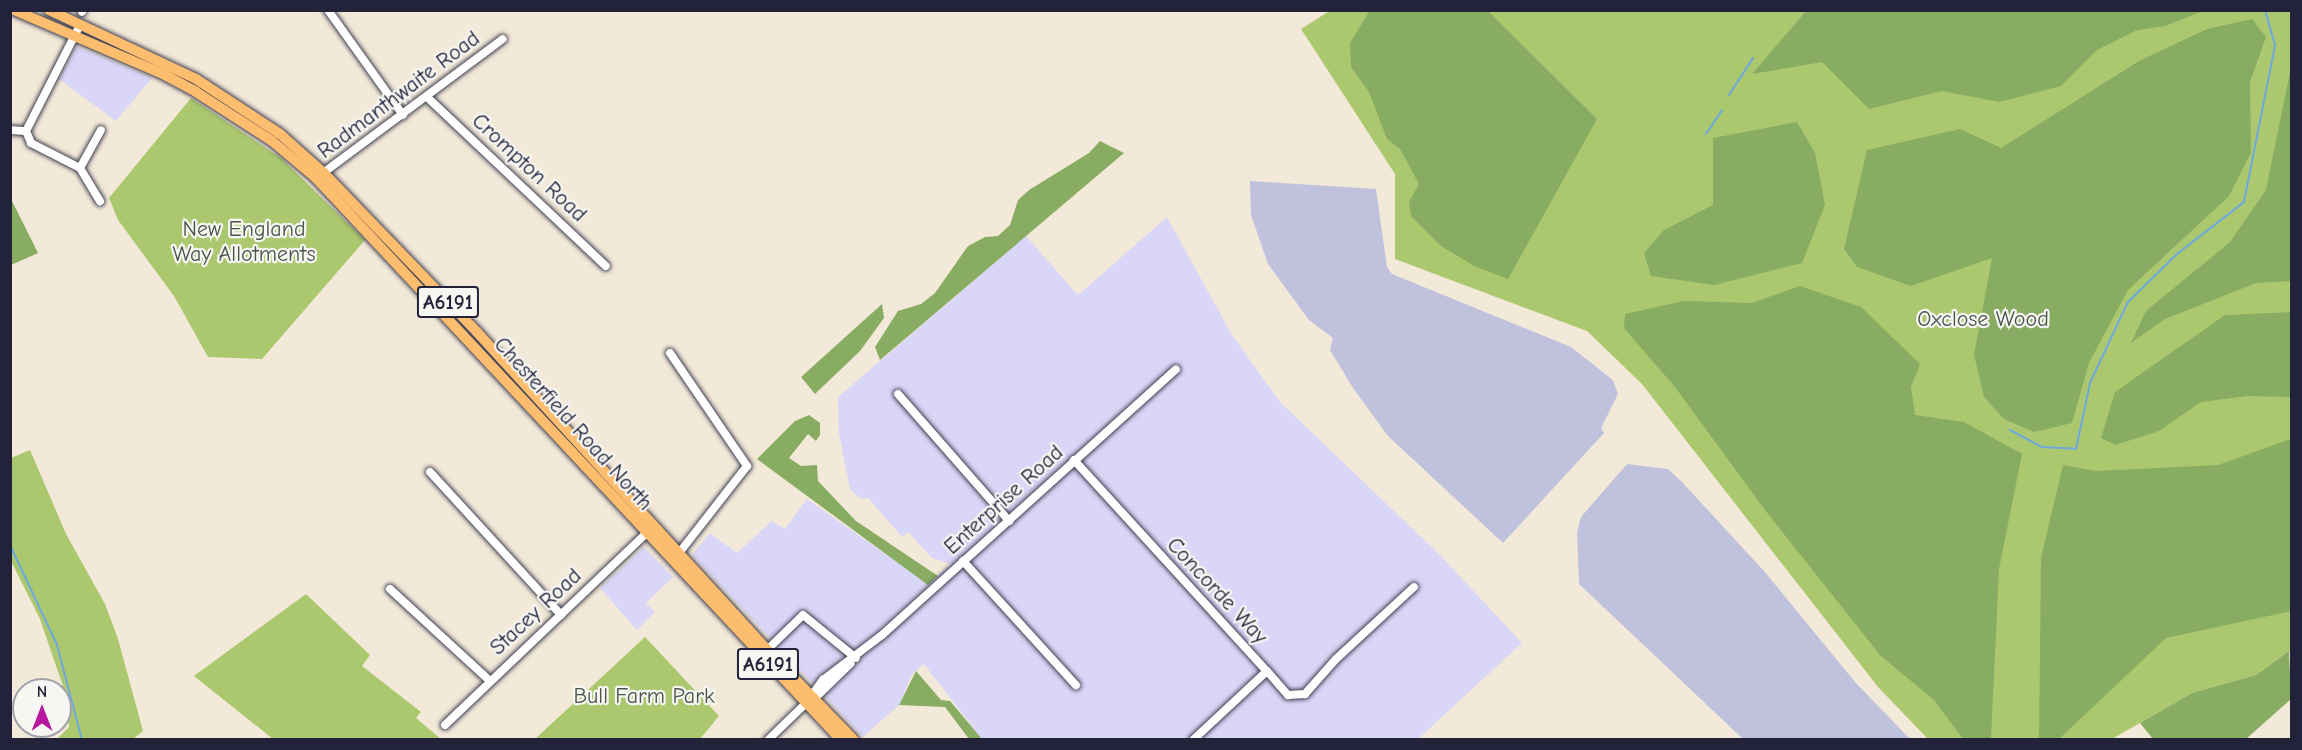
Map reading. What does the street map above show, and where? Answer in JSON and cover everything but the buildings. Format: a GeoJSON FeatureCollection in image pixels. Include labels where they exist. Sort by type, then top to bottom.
{"type":"FeatureCollection","features":[{"type":"Feature","properties":{"kind":"main road","name":"Chesterfield Road North"},"geometry":{"type":"LineString","coordinates":[[14,10],[77,31],[196,79],[280,134],[421,281],[841,740]]}},
{"type":"Feature","properties":{"kind":"main road","name":"Chesterfield Road North"},"geometry":{"type":"LineString","coordinates":[[49,10],[77,31]]}},
{"type":"Feature","properties":{"kind":"main road","name":"Chesterfield Road North"},"geometry":{"type":"LineString","coordinates":[[675,558],[814,696],[854,740]]}},
{"type":"Feature","properties":{"kind":"street"},"geometry":{"type":"LineString","coordinates":[[328,10],[403,115]]}},
{"type":"Feature","properties":{"kind":"street"},"geometry":{"type":"LineString","coordinates":[[77,31],[26,131],[31,143],[80,168],[100,201]]}},
{"type":"Feature","properties":{"kind":"street","name":"Radmanthwaite Road"},"geometry":{"type":"LineString","coordinates":[[320,176],[503,39]]}},
{"type":"Feature","properties":{"kind":"street","name":"Crompton Road"},"geometry":{"type":"LineString","coordinates":[[427,98],[606,266]]}},
{"type":"Feature","properties":{"kind":"street"},"geometry":{"type":"LineString","coordinates":[[10,130],[26,131]]}},
{"type":"Feature","properties":{"kind":"street"},"geometry":{"type":"LineString","coordinates":[[80,168],[101,130]]}},
{"type":"Feature","properties":{"kind":"street"},"geometry":{"type":"LineString","coordinates":[[670,353],[747,466],[675,558]]}},
{"type":"Feature","properties":{"kind":"street","name":"Enterprise Road"},"geometry":{"type":"LineString","coordinates":[[814,696],[1176,369]]}},
{"type":"Feature","properties":{"kind":"street"},"geometry":{"type":"LineString","coordinates":[[898,394],[1009,521]]}},
{"type":"Feature","properties":{"kind":"street","name":"Concorde Way"},"geometry":{"type":"LineString","coordinates":[[1074,460],[1267,671],[1192,740]]}},
{"type":"Feature","properties":{"kind":"street"},"geometry":{"type":"LineString","coordinates":[[430,472],[561,615]]}},
{"type":"Feature","properties":{"kind":"street","name":"Stacey Road"},"geometry":{"type":"LineString","coordinates":[[445,725],[489,680],[561,615],[649,530]]}},
{"type":"Feature","properties":{"kind":"street"},"geometry":{"type":"LineString","coordinates":[[963,561],[1076,685]]}},
{"type":"Feature","properties":{"kind":"street"},"geometry":{"type":"LineString","coordinates":[[1267,671],[1288,694],[1305,694],[1336,659],[1414,587]]}},
{"type":"Feature","properties":{"kind":"street"},"geometry":{"type":"LineString","coordinates":[[390,589],[489,680]]}},
{"type":"Feature","properties":{"kind":"street"},"geometry":{"type":"LineString","coordinates":[[767,650],[803,615],[855,658]]}},
{"type":"Feature","properties":{"kind":"street"},"geometry":{"type":"LineString","coordinates":[[768,740],[814,696]]}},
{"type":"Feature","properties":{"kind":"shaded area"},"geometry":{"type":"Polygon","coordinates":[[[76,46],[152,78],[116,121],[59,79],[76,46]]]}},
{"type":"Feature","properties":{"kind":"shaded area"},"geometry":{"type":"Polygon","coordinates":[[[1250,181],[1376,189],[1387,267],[1392,274],[1571,347],[1613,380],[1618,394],[1601,428],[1604,433],[1503,543],[1388,436],[1353,388],[1330,350],[1333,338],[1309,320],[1268,264],[1251,215],[1250,181]]]}},
{"type":"Feature","properties":{"kind":"shaded area"},"geometry":{"type":"Polygon","coordinates":[[[1167,217],[1232,335],[1280,402],[1440,555],[1522,643],[1418,739],[982,739],[924,664],[912,674],[899,705],[863,737],[692,555],[710,533],[737,553],[772,521],[785,529],[807,499],[928,584],[951,564],[932,558],[908,532],[902,537],[868,498],[861,499],[850,489],[839,433],[838,397],[1026,236],[1078,295],[1167,217]]]}},
{"type":"Feature","properties":{"kind":"shaded area"},"geometry":{"type":"Polygon","coordinates":[[[1627,464],[1668,469],[1681,481],[1764,571],[1855,682],[1910,739],[1743,739],[1579,584],[1577,533],[1581,517],[1627,464]]]}},
{"type":"Feature","properties":{"kind":"shaded area"},"geometry":{"type":"Polygon","coordinates":[[[644,547],[673,577],[646,603],[655,612],[637,630],[600,588],[644,547]]]}},
{"type":"Feature","properties":{"kind":"green space","name":"Oxclose Wood"},"geometry":{"type":"Polygon","coordinates":[[[1331,10],[2291,11],[2291,653],[2289,651],[2256,675],[2192,693],[2112,739],[1928,739],[1878,687],[1642,384],[1587,331],[1395,259],[1395,174],[1301,29],[1331,10]]]}},
{"type":"Feature","properties":{"kind":"green space"},"geometry":{"type":"Polygon","coordinates":[[[1370,10],[1488,11],[1597,119],[1508,279],[1474,266],[1441,246],[1411,216],[1409,202],[1419,184],[1400,149],[1387,139],[1369,92],[1351,67],[1350,43],[1370,10]]]}},
{"type":"Feature","properties":{"kind":"green space"},"geometry":{"type":"Polygon","coordinates":[[[1806,11],[2203,11],[2165,26],[2137,30],[2097,50],[2061,86],[1999,102],[1942,91],[1869,109],[1822,62],[1752,74],[1806,11]]]}},
{"type":"Feature","properties":{"kind":"green space"},"geometry":{"type":"Polygon","coordinates":[[[2252,19],[2266,37],[2250,82],[2251,153],[2229,196],[2128,290],[2089,363],[2072,423],[2034,432],[2004,419],[1984,397],[1974,355],[1992,258],[1911,286],[1857,267],[1844,249],[1867,150],[1960,129],[2001,148],[2139,61],[2207,29],[2252,19]]]}},
{"type":"Feature","properties":{"kind":"green space"},"geometry":{"type":"Polygon","coordinates":[[[2291,67],[2291,281],[2256,283],[2165,319],[2131,343],[2146,311],[2230,242],[2266,190],[2291,67]]]}},
{"type":"Feature","properties":{"kind":"green space","name":"New England Way Allotments"},"geometry":{"type":"Polygon","coordinates":[[[191,98],[281,158],[365,240],[262,359],[208,357],[174,296],[118,220],[109,198],[191,98]]]}},
{"type":"Feature","properties":{"kind":"green space"},"geometry":{"type":"Polygon","coordinates":[[[1797,122],[1815,153],[1825,205],[1802,263],[1714,285],[1651,276],[1644,253],[1664,230],[1713,205],[1713,138],[1797,122]]]}},
{"type":"Feature","properties":{"kind":"green space"},"geometry":{"type":"Polygon","coordinates":[[[1100,141],[1124,153],[880,360],[875,347],[898,311],[921,304],[935,293],[968,246],[985,237],[998,236],[1010,225],[1018,200],[1029,190],[1089,153],[1100,141]]]}},
{"type":"Feature","properties":{"kind":"green space"},"geometry":{"type":"Polygon","coordinates":[[[11,199],[38,253],[10,265],[11,199]]]}},
{"type":"Feature","properties":{"kind":"green space"},"geometry":{"type":"Polygon","coordinates":[[[1800,286],[1861,307],[1920,364],[1911,387],[1915,415],[1964,422],[2022,454],[1999,569],[1991,739],[1963,739],[1934,700],[1880,655],[1765,510],[1675,387],[1624,328],[1625,314],[1684,301],[1752,303],[1800,286]]]}},
{"type":"Feature","properties":{"kind":"green space"},"geometry":{"type":"Polygon","coordinates":[[[882,304],[884,318],[860,351],[815,394],[801,377],[882,304]]]}},
{"type":"Feature","properties":{"kind":"green space"},"geometry":{"type":"Polygon","coordinates":[[[2291,312],[2291,397],[2248,396],[2201,402],[2159,431],[2115,445],[2101,438],[2115,392],[2225,315],[2291,312]]]}},
{"type":"Feature","properties":{"kind":"green space"},"geometry":{"type":"Polygon","coordinates":[[[809,415],[820,423],[820,435],[816,441],[808,434],[789,458],[801,466],[817,465],[818,481],[856,521],[938,576],[928,585],[757,459],[795,421],[809,415]]]}},
{"type":"Feature","properties":{"kind":"green space"},"geometry":{"type":"Polygon","coordinates":[[[2291,439],[2291,611],[2166,638],[2059,739],[2039,739],[2041,558],[2063,465],[2096,471],[2218,465],[2291,439]]]}},
{"type":"Feature","properties":{"kind":"green space"},"geometry":{"type":"Polygon","coordinates":[[[30,450],[66,534],[105,604],[118,639],[143,731],[133,739],[57,739],[72,738],[72,678],[60,678],[40,619],[11,561],[11,458],[30,450]]]}},
{"type":"Feature","properties":{"kind":"green space"},"geometry":{"type":"Polygon","coordinates":[[[306,594],[370,655],[362,666],[421,712],[416,718],[441,739],[273,739],[194,676],[306,594]]]}},
{"type":"Feature","properties":{"kind":"green space","name":"Bull Farm Park"},"geometry":{"type":"Polygon","coordinates":[[[645,637],[719,716],[700,739],[535,739],[645,637]]]}},
{"type":"Feature","properties":{"kind":"green space"},"geometry":{"type":"Polygon","coordinates":[[[2289,651],[2291,699],[2246,739],[2153,739],[2140,723],[2192,693],[2256,675],[2289,651]]]}},
{"type":"Feature","properties":{"kind":"green space"},"geometry":{"type":"Polygon","coordinates":[[[916,671],[941,700],[950,701],[982,739],[969,739],[945,707],[899,705],[916,671]]]}},
{"type":"Feature","properties":{"kind":"waterway"},"geometry":{"type":"LineString","coordinates":[[2010,430],[2042,447],[2076,449],[2090,383],[2128,302],[2177,254],[2244,202],[2275,45],[2265,10]]}},
{"type":"Feature","properties":{"kind":"waterway"},"geometry":{"type":"LineString","coordinates":[[1729,95],[1753,58]]}},
{"type":"Feature","properties":{"kind":"waterway"},"geometry":{"type":"LineString","coordinates":[[1706,134],[1722,110]]}},
{"type":"Feature","properties":{"kind":"waterway"},"geometry":{"type":"LineString","coordinates":[[10,545],[57,645],[82,740]]}}]}
